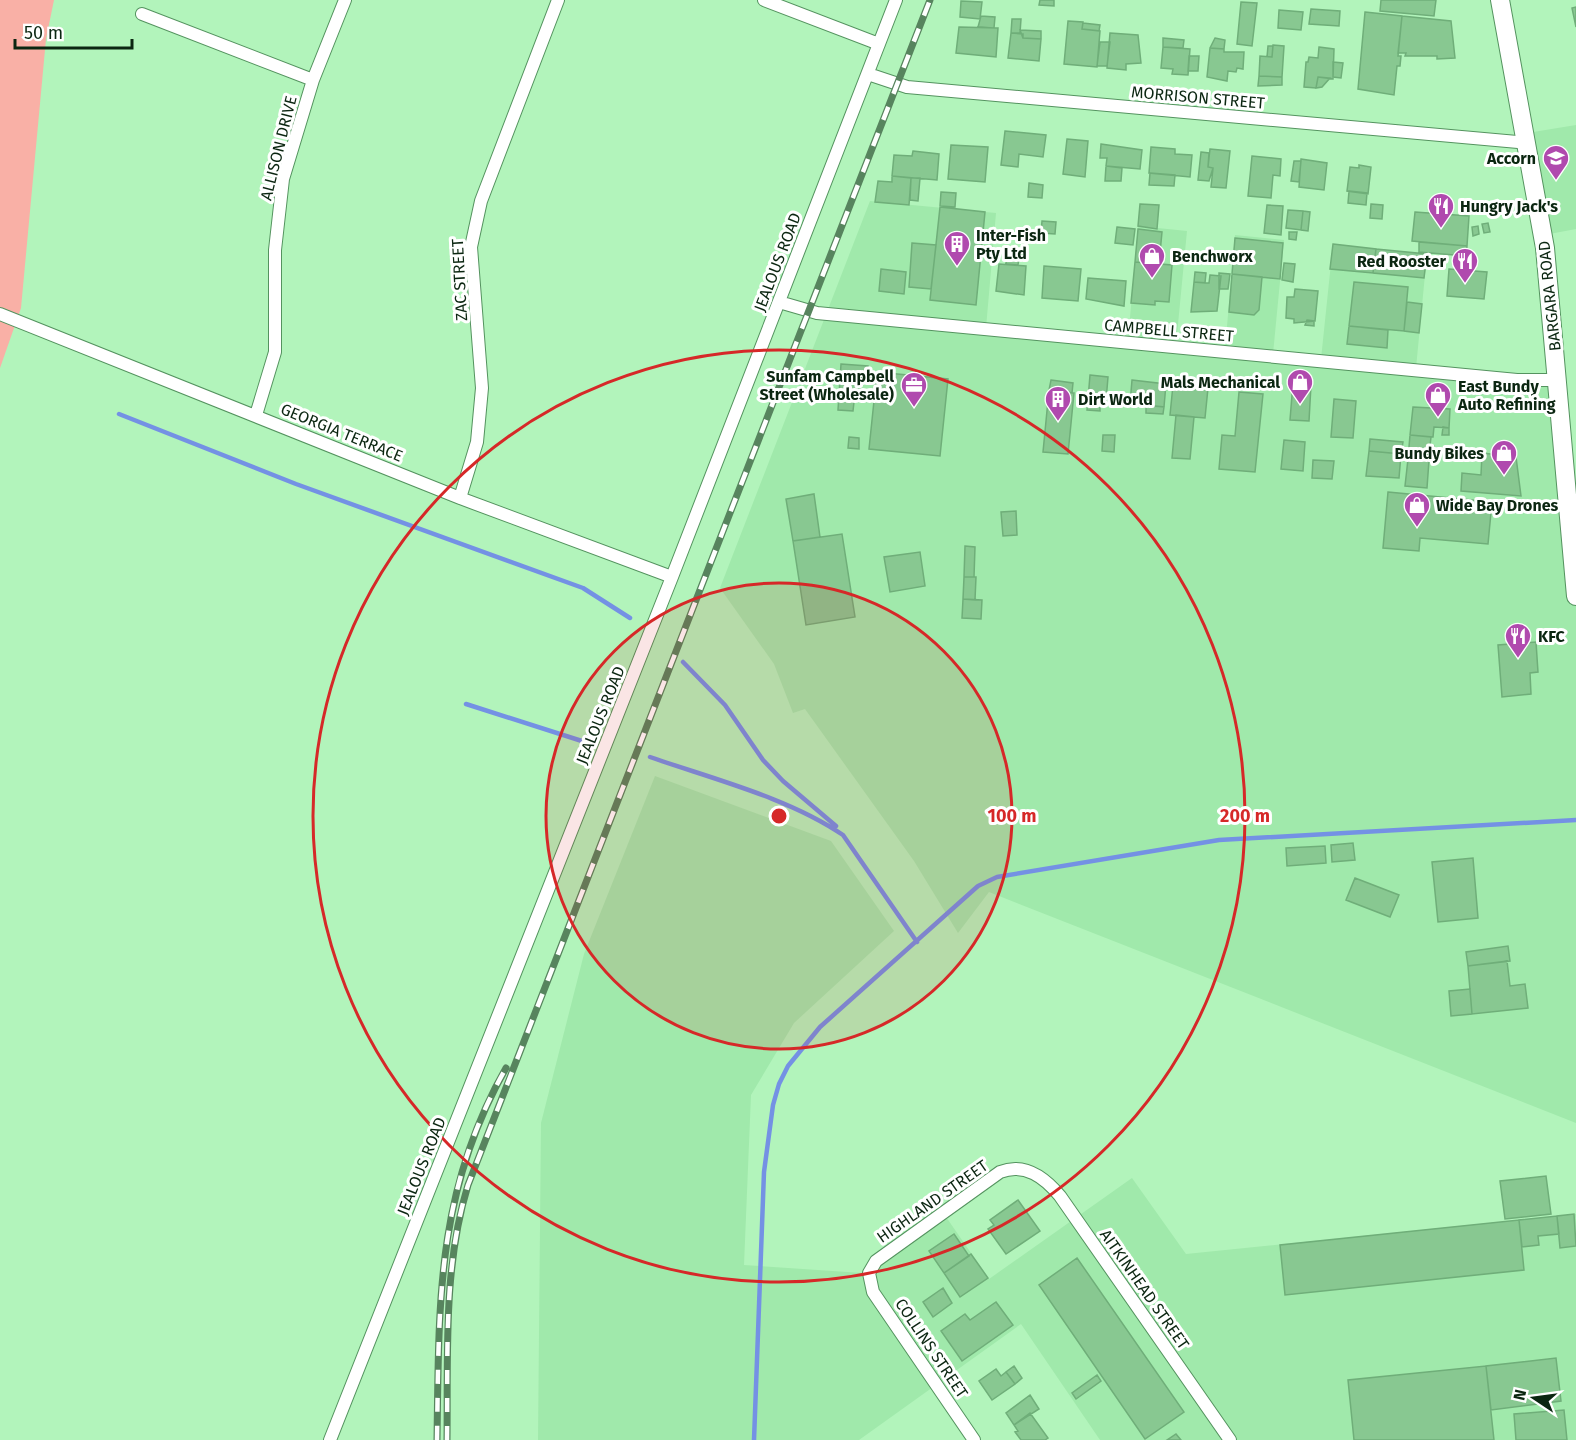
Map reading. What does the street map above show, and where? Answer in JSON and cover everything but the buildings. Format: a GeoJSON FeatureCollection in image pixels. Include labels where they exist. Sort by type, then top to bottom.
{"type":"FeatureCollection","features":[{"type":"Feature","properties":{"kind":"main road","name":"BARGARA ROAD"},"geometry":{"type":"LineString","coordinates":[[1500,0],[1528,143],[1545,248],[1576,596]]}},
{"type":"Feature","properties":{"kind":"street","name":"ALLISON DRIVE"},"geometry":{"type":"LineString","coordinates":[[256,415],[276,343],[275,250],[283,179],[313,80],[345,0]]}},
{"type":"Feature","properties":{"kind":"street","name":"ZAC STREET"},"geometry":{"type":"LineString","coordinates":[[460,498],[477,442],[482,388],[471,246],[473,229],[480,201],[558,0]]}},
{"type":"Feature","properties":{"kind":"street"},"geometry":{"type":"LineString","coordinates":[[764,0],[879,44]]}},
{"type":"Feature","properties":{"kind":"street","name":"JEALOUS ROAD"},"geometry":{"type":"LineString","coordinates":[[330,1440],[672,578],[896,0]]}},
{"type":"Feature","properties":{"kind":"street"},"geometry":{"type":"LineString","coordinates":[[142,14],[313,80]]}},
{"type":"Feature","properties":{"kind":"street","name":"MORRISON STREET"},"geometry":{"type":"LineString","coordinates":[[868,74],[907,87],[1528,143]]}},
{"type":"Feature","properties":{"kind":"street","name":"CAMPBELL STREET"},"geometry":{"type":"LineString","coordinates":[[779,302],[817,313],[1517,380],[1558,380]]}},
{"type":"Feature","properties":{"kind":"street","name":"GEORGIA TERRACE"},"geometry":{"type":"LineString","coordinates":[[0,314],[460,498],[672,578]]}},
{"type":"Feature","properties":{"kind":"street","name":"HIGHLAND STREET"},"geometry":{"type":"LineString","coordinates":[[869,1273],[876,1262],[1000,1172],[1008,1169],[1022,1170]]}},
{"type":"Feature","properties":{"kind":"street","name":"AITKINHEAD STREET"},"geometry":{"type":"LineString","coordinates":[[1022,1170],[1041,1177],[1060,1196],[1230,1440]]}},
{"type":"Feature","properties":{"kind":"street","name":"COLLINS STREET"},"geometry":{"type":"LineString","coordinates":[[869,1273],[873,1292],[974,1440]]}},
{"type":"Feature","properties":{"kind":"shaded area"},"geometry":{"type":"Polygon","coordinates":[[[0,0],[54,0],[46,39],[21,308],[0,368],[0,0]]]}},
{"type":"Feature","properties":{"kind":"shaded area","name":"Accorn"},"geometry":{"type":"Polygon","coordinates":[[[1576,125],[1576,229],[1544,235],[1527,133],[1576,125]]]}},
{"type":"Feature","properties":{"kind":"shaded area"},"geometry":{"type":"Polygon","coordinates":[[[870,201],[996,213],[986,328],[1128,341],[1138,226],[1187,231],[1176,345],[1225,349],[1235,235],[1284,240],[1273,354],[1321,359],[1333,244],[1427,254],[1416,368],[1559,378],[1576,584],[1576,1123],[989,892],[958,933],[914,861],[805,709],[793,713],[774,664],[720,588],[870,201]]]}},
{"type":"Feature","properties":{"kind":"shaded area"},"geometry":{"type":"Polygon","coordinates":[[[655,776],[831,841],[894,931],[794,1023],[751,1095],[744,1265],[862,1273],[944,1214],[989,1279],[1132,1178],[1186,1254],[1576,1214],[1576,1440],[1100,1440],[1021,1324],[859,1440],[538,1440],[541,1123],[584,954],[655,776]]]}},
{"type":"Feature","properties":{"kind":"waterway"},"geometry":{"type":"LineString","coordinates":[[119,414],[296,484],[583,588],[630,618]]}},
{"type":"Feature","properties":{"kind":"waterway"},"geometry":{"type":"LineString","coordinates":[[683,662],[725,705],[763,760],[783,781],[836,826]]}},
{"type":"Feature","properties":{"kind":"waterway"},"geometry":{"type":"LineString","coordinates":[[466,704],[585,742]]}},
{"type":"Feature","properties":{"kind":"waterway"},"geometry":{"type":"LineString","coordinates":[[650,757],[775,800],[799,810],[843,835],[917,942]]}},
{"type":"Feature","properties":{"kind":"waterway"},"geometry":{"type":"LineString","coordinates":[[754,1440],[764,1172],[773,1105],[779,1084],[788,1066],[820,1027],[978,886],[997,877],[1219,840],[1576,820]]}},
{"type":"Feature","properties":{"kind":"railway"},"geometry":{"type":"LineString","coordinates":[[447,1440],[448,1311],[454,1247],[468,1185],[930,0]]}},
{"type":"Feature","properties":{"kind":"railway"},"geometry":{"type":"LineString","coordinates":[[437,1440],[441,1295],[454,1204],[466,1159],[483,1114],[506,1068]]}},
{"type":"Feature","properties":{"kind":"place","name":"Accorn"},"geometry":{"type":"Point","coordinates":[1556,181]}},
{"type":"Feature","properties":{"kind":"place","name":"Hungry Jack's"},"geometry":{"type":"Point","coordinates":[1441,229]}},
{"type":"Feature","properties":{"kind":"place","name":"Inter-Fish Pty Ltd"},"geometry":{"type":"Point","coordinates":[957,267]}},
{"type":"Feature","properties":{"kind":"place","name":"Benchworx"},"geometry":{"type":"Point","coordinates":[1152,279]}},
{"type":"Feature","properties":{"kind":"place","name":"Red Rooster"},"geometry":{"type":"Point","coordinates":[1465,284]}},
{"type":"Feature","properties":{"kind":"place","name":"Mals Mechanical"},"geometry":{"type":"Point","coordinates":[1300,405]}},
{"type":"Feature","properties":{"kind":"place","name":"Sunfam Campbell Street (Wholesale)"},"geometry":{"type":"Point","coordinates":[914,408]}},
{"type":"Feature","properties":{"kind":"place","name":"East Bundy Auto Refining"},"geometry":{"type":"Point","coordinates":[1438,418]}},
{"type":"Feature","properties":{"kind":"place","name":"Dirt World"},"geometry":{"type":"Point","coordinates":[1058,422]}},
{"type":"Feature","properties":{"kind":"place","name":"Bundy Bikes"},"geometry":{"type":"Point","coordinates":[1504,476]}},
{"type":"Feature","properties":{"kind":"place","name":"Wide Bay Drones"},"geometry":{"type":"Point","coordinates":[1417,528]}},
{"type":"Feature","properties":{"kind":"place","name":"KFC"},"geometry":{"type":"Point","coordinates":[1518,659]}}]}
